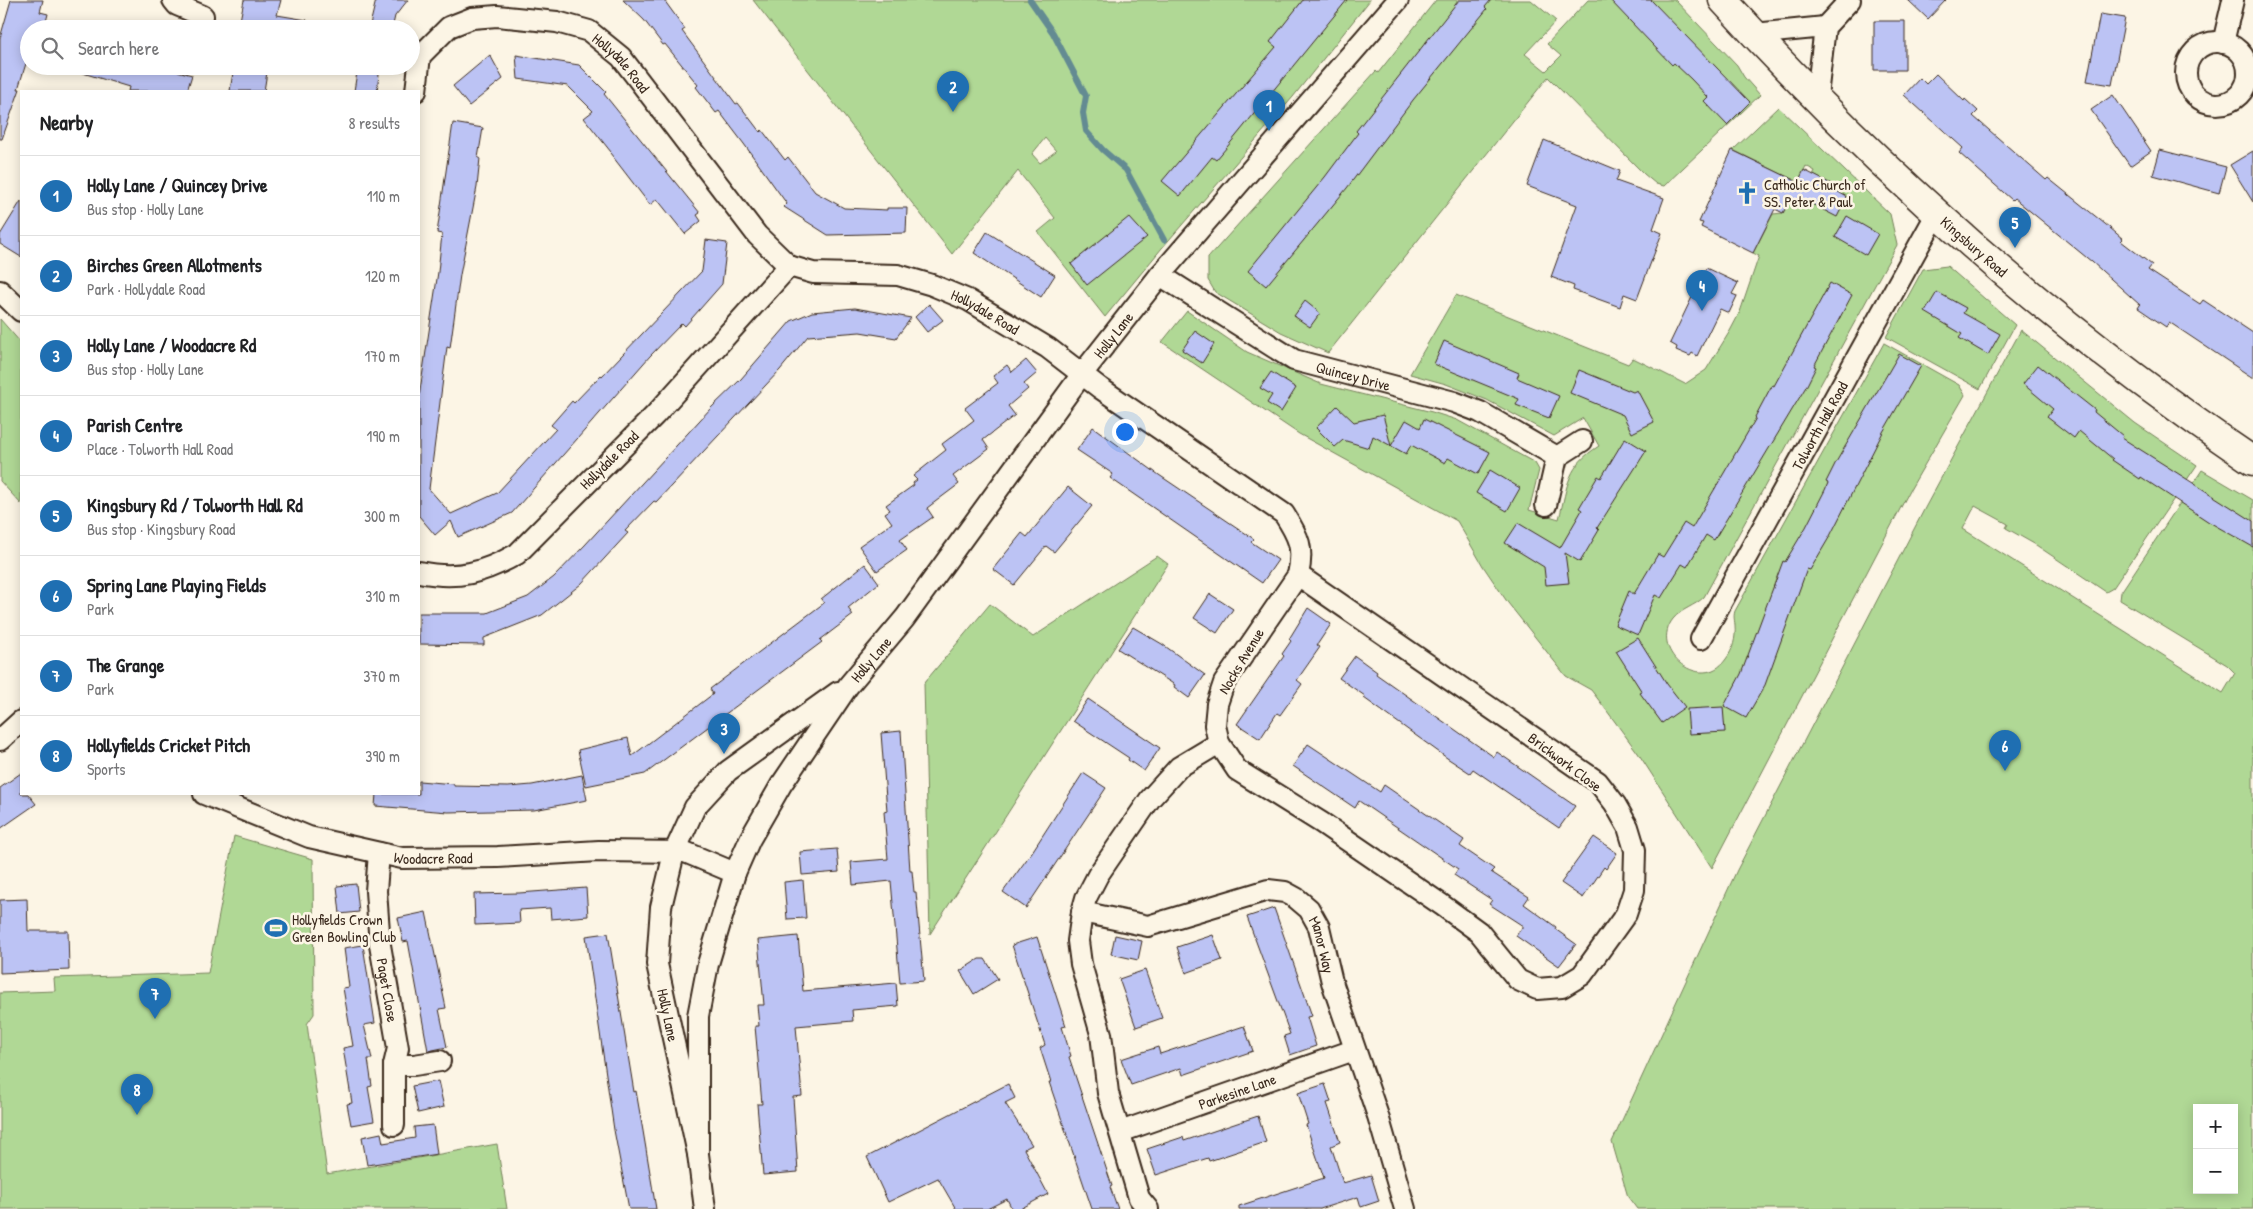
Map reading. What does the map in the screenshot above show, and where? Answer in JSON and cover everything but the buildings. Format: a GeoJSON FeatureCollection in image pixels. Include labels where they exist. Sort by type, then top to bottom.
{"type":"FeatureCollection","features":[{"type":"Feature","properties":{"kind":"street"},"geometry":{"type":"LineString","coordinates":[[173,0],[177,5],[204,15]]}},
{"type":"Feature","properties":{"kind":"street","name":"Holly Lane"},"geometry":{"type":"LineString","coordinates":[[698,1154],[698,1016],[708,964],[735,873],[750,839],[781,785],[848,686],[905,618],[1082,374],[1160,275],[1398,0]]}},
{"type":"Feature","properties":{"kind":"street","name":"Kingsbury Road"},"geometry":{"type":"LineString","coordinates":[[1723,0],[1754,34],[1937,213],[2049,310],[2112,361],[2181,412],[2253,461]]}},
{"type":"Feature","properties":{"kind":"street"},"geometry":{"type":"LineString","coordinates":[[1817,96],[1825,27],[1850,0]]}},
{"type":"Feature","properties":{"kind":"street"},"geometry":{"type":"LineString","coordinates":[[2223,42],[2233,0]]}},
{"type":"Feature","properties":{"kind":"street","name":"Hollydale Road"},"geometry":{"type":"LineString","coordinates":[[420,56],[449,27],[472,18],[497,16],[557,22],[589,31],[621,56],[757,235],[789,266],[813,273],[898,276],[932,285],[968,300],[1048,348],[1082,374]]}},
{"type":"Feature","properties":{"kind":"street"},"geometry":{"type":"LineString","coordinates":[[1754,34],[1825,27]]}},
{"type":"Feature","properties":{"kind":"street","name":"Hollydale Road"},"geometry":{"type":"LineString","coordinates":[[416,90],[418,75]]}},
{"type":"Feature","properties":{"kind":"street","name":"Tolworth Hall Road"},"geometry":{"type":"LineString","coordinates":[[1701,639],[1937,213]]}},
{"type":"Feature","properties":{"kind":"street","name":"Hollydale Road"},"geometry":{"type":"LineString","coordinates":[[420,572],[463,576],[491,568],[517,554],[655,414],[789,266]]}},
{"type":"Feature","properties":{"kind":"street","name":"Quincey Drive"},"geometry":{"type":"LineString","coordinates":[[1160,275],[1294,360],[1454,402],[1480,412],[1557,457]]}},
{"type":"Feature","properties":{"kind":"street"},"geometry":{"type":"LineString","coordinates":[[0,291],[20,310]]}},
{"type":"Feature","properties":{"kind":"street","name":"Nocks Avenue"},"geometry":{"type":"LineString","coordinates":[[1082,374],[1284,514],[1298,535],[1302,558],[1298,575],[1224,683],[1216,704],[1215,725],[1219,743],[1237,770],[1322,823],[1479,932],[1518,980]]}},
{"type":"Feature","properties":{"kind":"street"},"geometry":{"type":"LineString","coordinates":[[1546,505],[1557,457],[1582,441]]}},
{"type":"Feature","properties":{"kind":"street","name":"Brickwork Close"},"geometry":{"type":"LineString","coordinates":[[1298,575],[1598,782],[1615,804],[1628,827],[1635,850],[1634,890],[1626,914],[1582,975],[1562,987],[1537,989],[1518,980]]}},
{"type":"Feature","properties":{"kind":"street","name":"Holly Lane"},"geometry":{"type":"LineString","coordinates":[[705,1209],[698,1154],[657,964],[661,907],[674,853],[696,807],[728,771],[848,686]]}},
{"type":"Feature","properties":{"kind":"street"},"geometry":{"type":"LineString","coordinates":[[0,740],[20,722]]}},
{"type":"Feature","properties":{"kind":"street"},"geometry":{"type":"LineString","coordinates":[[1148,1209],[1139,1198],[1108,1094],[1101,1034],[1081,964],[1078,941],[1082,912],[1086,898],[1098,875],[1150,799],[1179,767],[1219,743]]}},
{"type":"Feature","properties":{"kind":"street","name":"Woodacre Road"},"geometry":{"type":"LineString","coordinates":[[206,795],[309,837],[408,858],[498,857],[599,851],[685,852],[735,873]]}},
{"type":"Feature","properties":{"kind":"street","name":"Paget Close"},"geometry":{"type":"LineString","coordinates":[[379,853],[376,891],[380,945],[398,1048],[394,1065],[394,1125]]}},
{"type":"Feature","properties":{"kind":"street","name":"Manor Way"},"geometry":{"type":"LineString","coordinates":[[1082,912],[1148,926],[1268,890],[1285,892],[1309,909],[1319,928],[1332,982],[1378,1116],[1405,1209]]}},
{"type":"Feature","properties":{"kind":"street","name":"Parkesine Lane"},"geometry":{"type":"LineString","coordinates":[[1120,1132],[1354,1050]]}},
{"type":"Feature","properties":{"kind":"street"},"geometry":{"type":"LineString","coordinates":[[394,1065],[414,1066],[440,1061]]}},
{"type":"Feature","properties":{"kind":"green space"},"geometry":{"type":"Polygon","coordinates":[[[753,0],[1370,0],[1293,97],[1105,317],[1038,232],[1055,218],[1018,171],[952,254],[753,0]],[[1045,138],[1032,154],[1040,163],[1056,151],[1045,138]]]}},
{"type":"Feature","properties":{"kind":"green space"},"geometry":{"type":"Polygon","coordinates":[[[1436,0],[1531,0],[1556,21],[1525,54],[1546,71],[1561,56],[1547,44],[1588,0],[1675,0],[1737,65],[1744,77],[1760,95],[1664,186],[1656,184],[1644,174],[1548,77],[1328,353],[1281,332],[1215,292],[1208,280],[1208,258],[1376,71],[1378,73],[1436,0]]]}},
{"type":"Feature","properties":{"kind":"green space"},"geometry":{"type":"Polygon","coordinates":[[[1778,107],[1890,214],[1897,245],[1704,597],[1673,619],[1667,631],[1667,644],[1672,655],[1681,664],[1692,670],[1704,672],[1716,669],[1726,659],[1734,639],[1735,611],[1884,343],[1959,385],[1965,395],[1910,490],[1712,868],[1638,753],[1591,690],[1566,676],[1508,603],[1483,566],[1457,521],[1299,434],[1162,342],[1187,311],[1247,352],[1321,384],[1457,420],[1535,463],[1539,470],[1529,510],[1559,519],[1570,477],[1588,453],[1599,446],[1583,418],[1554,436],[1487,400],[1446,384],[1410,374],[1456,295],[1628,364],[1633,358],[1685,384],[1706,370],[1740,312],[1759,256],[1753,253],[1773,214],[1783,213],[1789,201],[1804,209],[1827,182],[1813,175],[1815,171],[1806,166],[1798,182],[1733,150],[1778,107]]]}},
{"type":"Feature","properties":{"kind":"green space"},"geometry":{"type":"Polygon","coordinates":[[[1947,266],[2015,325],[1980,389],[1886,337],[1923,269],[1947,266]]]}},
{"type":"Feature","properties":{"kind":"green space"},"geometry":{"type":"Polygon","coordinates":[[[0,319],[20,342],[20,503],[0,481],[0,319]]]}},
{"type":"Feature","properties":{"kind":"green space"},"geometry":{"type":"Polygon","coordinates":[[[2021,330],[2135,423],[2197,465],[2113,588],[2106,592],[2036,545],[2006,528],[2008,524],[1975,506],[1963,529],[2223,693],[2235,673],[2227,665],[2120,600],[2121,592],[2202,470],[2253,500],[2253,1209],[1637,1209],[1628,1197],[1612,1142],[1737,870],[1926,506],[2021,330]]]}},
{"type":"Feature","properties":{"kind":"green space"},"geometry":{"type":"Polygon","coordinates":[[[1157,556],[1168,564],[930,934],[924,683],[990,604],[1033,637],[1157,556]]]}},
{"type":"Feature","properties":{"kind":"green space"},"geometry":{"type":"Polygon","coordinates":[[[234,836],[313,859],[314,1014],[307,1024],[327,1174],[497,1144],[507,1209],[0,1209],[0,993],[55,991],[54,978],[208,973],[234,836]]]}},
{"type":"Feature","properties":{"kind":"waterway"},"geometry":{"type":"LineString","coordinates":[[1030,0],[1053,33],[1086,96],[1083,113],[1086,131],[1103,150],[1126,170],[1164,240]]}},
{"type":"Feature","properties":{"kind":"place","name":"Birches Green Allotments"},"geometry":{"type":"Point","coordinates":[953,112]}},
{"type":"Feature","properties":{"kind":"place","name":"Holly Lane / Quincey Drive"},"geometry":{"type":"Point","coordinates":[1269,131]}},
{"type":"Feature","properties":{"kind":"place","name":"Catholic Church of SS. Peter & Paul"},"geometry":{"type":"Point","coordinates":[1747,193]}},
{"type":"Feature","properties":{"kind":"place","name":"Kingsbury Rd / Tolworth Hall Rd"},"geometry":{"type":"Point","coordinates":[2015,248]}},
{"type":"Feature","properties":{"kind":"place","name":"Parish Centre"},"geometry":{"type":"Point","coordinates":[1702,311]}},
{"type":"Feature","properties":{"kind":"place","name":"Holly Lane / Woodacre Rd"},"geometry":{"type":"Point","coordinates":[724,754]}},
{"type":"Feature","properties":{"kind":"place","name":"Spring Lane Playing Fields"},"geometry":{"type":"Point","coordinates":[2005,771]}},
{"type":"Feature","properties":{"kind":"place","name":"Hollyfields Crown Green Bowling Club"},"geometry":{"type":"Point","coordinates":[276,928]}},
{"type":"Feature","properties":{"kind":"place","name":"The Grange"},"geometry":{"type":"Point","coordinates":[155,1019]}},
{"type":"Feature","properties":{"kind":"place","name":"Hollyfields Cricket Pitch"},"geometry":{"type":"Point","coordinates":[137,1115]}}]}
